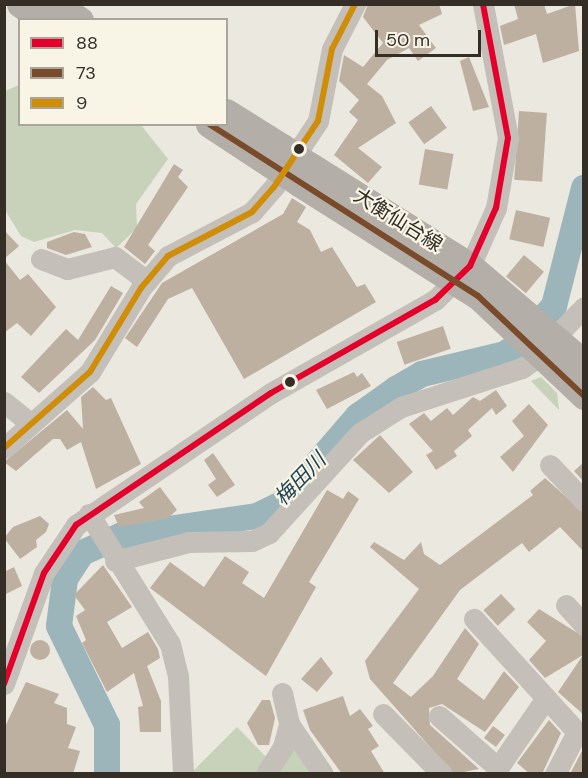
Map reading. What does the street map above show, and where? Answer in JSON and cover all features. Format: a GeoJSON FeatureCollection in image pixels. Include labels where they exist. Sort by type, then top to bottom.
{"type":"FeatureCollection","features":[{"type":"Feature","properties":{"kind":"main road"},"geometry":{"type":"LineString","coordinates":[[20,4],[40,18]]}},
{"type":"Feature","properties":{"kind":"main road"},"geometry":{"type":"LineString","coordinates":[[56,4],[77,18]]}},
{"type":"Feature","properties":{"kind":"main road","name":"大衡仙台線"},"geometry":{"type":"LineString","coordinates":[[228,114],[290,164]]}},
{"type":"Feature","properties":{"kind":"main road","name":"大衡仙台線"},"geometry":{"type":"LineString","coordinates":[[213,126],[290,164],[463,274],[555,342],[579,380],[575,406],[584,417]]}},
{"type":"Feature","properties":{"kind":"street"},"geometry":{"type":"LineString","coordinates":[[4,448],[90,372],[147,281],[179,247],[252,212],[290,164],[326,96],[332,49],[355,4]]}},
{"type":"Feature","properties":{"kind":"street"},"geometry":{"type":"LineString","coordinates":[[4,684],[44,573],[59,545],[94,523],[272,393],[435,300],[463,274],[496,208],[508,138],[502,81],[483,4]]}},
{"type":"Feature","properties":{"kind":"street"},"geometry":{"type":"LineString","coordinates":[[41,259],[67,269],[115,257],[147,281]]}},
{"type":"Feature","properties":{"kind":"street"},"geometry":{"type":"LineString","coordinates":[[115,560],[189,542],[252,541],[269,533],[360,433],[401,407],[504,375],[555,342],[584,307]]}},
{"type":"Feature","properties":{"kind":"street"},"geometry":{"type":"LineString","coordinates":[[4,402],[30,423]]}},
{"type":"Feature","properties":{"kind":"street"},"geometry":{"type":"LineString","coordinates":[[550,465],[584,501]]}},
{"type":"Feature","properties":{"kind":"street"},"geometry":{"type":"LineString","coordinates":[[94,523],[115,560],[170,644],[178,676],[183,774]]}},
{"type":"Feature","properties":{"kind":"street"},"geometry":{"type":"LineString","coordinates":[[566,605],[584,626]]}},
{"type":"Feature","properties":{"kind":"street"},"geometry":{"type":"LineString","coordinates":[[474,619],[577,732],[555,774]]}},
{"type":"Feature","properties":{"kind":"street"},"geometry":{"type":"LineString","coordinates":[[282,693],[289,724],[323,774]]}},
{"type":"Feature","properties":{"kind":"street"},"geometry":{"type":"LineString","coordinates":[[439,716],[498,768],[546,698]]}},
{"type":"Feature","properties":{"kind":"street"},"geometry":{"type":"LineString","coordinates":[[383,714],[442,774]]}},
{"type":"Feature","properties":{"kind":"street"},"geometry":{"type":"LineString","coordinates":[[266,774],[283,747],[289,724]]}},
{"type":"Feature","properties":{"kind":"green space"},"geometry":{"type":"Polygon","coordinates":[[[18,85],[18,126],[142,126],[168,159],[136,204],[137,228],[116,248],[102,233],[75,230],[34,242],[21,236],[5,210],[5,91],[18,85]]]}},
{"type":"Feature","properties":{"kind":"green space"},"geometry":{"type":"Polygon","coordinates":[[[541,377],[557,393],[559,410],[531,381],[541,377]]]}},
{"type":"Feature","properties":{"kind":"green space"},"geometry":{"type":"Polygon","coordinates":[[[237,727],[269,760],[258,773],[190,774],[237,727]]]}},
{"type":"Feature","properties":{"kind":"green space"},"geometry":{"type":"Polygon","coordinates":[[[292,731],[316,773],[271,774],[292,731]]]}},
{"type":"Feature","properties":{"kind":"building"},"geometry":{"type":"Polygon","coordinates":[[[368,4],[439,4],[442,14],[419,25],[436,48],[418,61],[409,48],[387,60],[367,84],[382,96],[396,123],[358,148],[382,167],[368,183],[334,155],[358,120],[349,112],[359,100],[339,81],[344,55],[363,67],[383,43],[363,17],[368,4]]]}},
{"type":"Feature","properties":{"kind":"building"},"geometry":{"type":"Polygon","coordinates":[[[514,4],[544,4],[547,14],[575,4],[579,51],[543,63],[536,34],[504,45],[500,26],[518,19],[514,4]]]}},
{"type":"Feature","properties":{"kind":"building"},"geometry":{"type":"Polygon","coordinates":[[[469,57],[489,107],[473,111],[460,61],[469,57]]]}},
{"type":"Feature","properties":{"kind":"building"},"geometry":{"type":"Polygon","coordinates":[[[431,106],[447,128],[424,144],[408,122],[431,106]]]}},
{"type":"Feature","properties":{"kind":"building"},"geometry":{"type":"Polygon","coordinates":[[[519,111],[547,113],[542,182],[514,180],[519,111]]]}},
{"type":"Feature","properties":{"kind":"building"},"geometry":{"type":"Polygon","coordinates":[[[425,149],[454,154],[447,189],[419,184],[425,149]]]}},
{"type":"Feature","properties":{"kind":"building"},"geometry":{"type":"Polygon","coordinates":[[[174,164],[183,170],[178,177],[188,187],[148,245],[155,251],[145,264],[124,247],[174,164]]]}},
{"type":"Feature","properties":{"kind":"building"},"geometry":{"type":"Polygon","coordinates":[[[292,198],[306,207],[297,222],[310,230],[321,252],[332,247],[357,287],[365,284],[376,302],[244,379],[192,288],[168,299],[137,347],[125,338],[162,283],[283,214],[292,198]]]}},
{"type":"Feature","properties":{"kind":"building"},"geometry":{"type":"Polygon","coordinates":[[[516,210],[550,218],[543,247],[509,239],[516,210]]]}},
{"type":"Feature","properties":{"kind":"building"},"geometry":{"type":"Polygon","coordinates":[[[4,230],[19,246],[4,259],[4,230]]]}},
{"type":"Feature","properties":{"kind":"building"},"geometry":{"type":"Polygon","coordinates":[[[74,232],[85,234],[92,247],[66,255],[47,248],[47,242],[74,232]]]}},
{"type":"Feature","properties":{"kind":"building"},"geometry":{"type":"Polygon","coordinates":[[[524,255],[544,272],[526,293],[506,276],[524,255]]]}},
{"type":"Feature","properties":{"kind":"building"},"geometry":{"type":"Polygon","coordinates":[[[4,260],[20,280],[28,274],[56,307],[31,336],[17,323],[4,333],[4,260]]]}},
{"type":"Feature","properties":{"kind":"building"},"geometry":{"type":"Polygon","coordinates":[[[111,286],[123,293],[95,340],[39,393],[21,377],[66,329],[78,340],[111,286]]]}},
{"type":"Feature","properties":{"kind":"building"},"geometry":{"type":"Polygon","coordinates":[[[443,326],[451,349],[404,365],[397,342],[443,326]]]}},
{"type":"Feature","properties":{"kind":"building"},"geometry":{"type":"Polygon","coordinates":[[[354,372],[357,377],[362,373],[371,386],[327,409],[316,390],[354,372]]]}},
{"type":"Feature","properties":{"kind":"building"},"geometry":{"type":"Polygon","coordinates":[[[93,387],[106,400],[111,398],[141,464],[96,489],[81,442],[67,450],[60,439],[53,439],[16,471],[4,462],[67,410],[83,429],[81,397],[93,387]]]}},
{"type":"Feature","properties":{"kind":"building"},"geometry":{"type":"Polygon","coordinates":[[[496,390],[507,406],[496,415],[492,408],[468,430],[472,436],[454,451],[457,456],[436,470],[426,455],[433,451],[409,424],[424,413],[431,421],[447,408],[453,415],[473,397],[480,401],[496,390]]]}},
{"type":"Feature","properties":{"kind":"building"},"geometry":{"type":"Polygon","coordinates":[[[529,404],[548,425],[513,472],[500,457],[524,436],[512,421],[529,404]]]}},
{"type":"Feature","properties":{"kind":"building"},"geometry":{"type":"Polygon","coordinates":[[[380,435],[413,472],[389,493],[353,460],[380,435]]]}},
{"type":"Feature","properties":{"kind":"building"},"geometry":{"type":"Polygon","coordinates":[[[213,453],[235,485],[217,497],[208,485],[216,479],[204,460],[213,453]]]}},
{"type":"Feature","properties":{"kind":"building"},"geometry":{"type":"Polygon","coordinates":[[[584,462],[584,482],[574,471],[584,462]]]}},
{"type":"Feature","properties":{"kind":"building"},"geometry":{"type":"Polygon","coordinates":[[[545,478],[584,513],[584,552],[560,527],[529,552],[522,543],[460,590],[393,683],[411,697],[433,676],[465,628],[479,644],[457,679],[484,700],[504,671],[519,687],[485,732],[442,704],[429,708],[430,725],[479,769],[454,774],[370,679],[365,661],[419,589],[370,547],[374,542],[404,560],[421,542],[424,554],[440,565],[533,495],[530,491],[545,478]]]}},
{"type":"Feature","properties":{"kind":"building"},"geometry":{"type":"Polygon","coordinates":[[[160,487],[177,510],[168,518],[119,527],[114,515],[144,508],[139,502],[160,487]]]}},
{"type":"Feature","properties":{"kind":"building"},"geometry":{"type":"Polygon","coordinates":[[[327,490],[343,499],[348,491],[359,499],[309,582],[316,587],[266,676],[150,588],[170,562],[204,587],[225,556],[249,572],[242,583],[264,598],[327,490]]]}},
{"type":"Feature","properties":{"kind":"building"},"geometry":{"type":"Polygon","coordinates":[[[40,516],[49,524],[46,532],[36,540],[37,547],[20,559],[4,538],[13,527],[40,516]]]}},
{"type":"Feature","properties":{"kind":"building"},"geometry":{"type":"Polygon","coordinates":[[[103,565],[132,607],[107,622],[122,648],[148,632],[158,649],[160,658],[147,666],[161,701],[161,732],[140,732],[138,707],[143,706],[134,673],[107,692],[82,643],[86,640],[76,616],[85,610],[74,595],[103,565]]]}},
{"type":"Feature","properties":{"kind":"building"},"geometry":{"type":"Polygon","coordinates":[[[14,567],[22,586],[4,595],[4,572],[14,567]]]}},
{"type":"Feature","properties":{"kind":"building"},"geometry":{"type":"Polygon","coordinates":[[[501,594],[515,609],[498,626],[483,610],[501,594]]]}},
{"type":"Feature","properties":{"kind":"building"},"geometry":{"type":"Polygon","coordinates":[[[539,609],[584,637],[584,715],[558,692],[583,655],[545,678],[529,660],[546,641],[527,622],[539,609]]]}},
{"type":"Feature","properties":{"kind":"building"},"geometry":{"type":"Polygon","coordinates":[[[40,640],[47,643],[50,650],[47,657],[40,660],[33,657],[30,650],[33,643],[40,640]]]}},
{"type":"Feature","properties":{"kind":"building"},"geometry":{"type":"Polygon","coordinates":[[[321,657],[333,673],[317,692],[301,679],[321,657]]]}},
{"type":"Feature","properties":{"kind":"building"},"geometry":{"type":"Polygon","coordinates":[[[26,682],[59,694],[54,703],[67,708],[67,724],[76,727],[68,748],[80,751],[73,774],[4,774],[4,729],[26,682]]]}},
{"type":"Feature","properties":{"kind":"building"},"geometry":{"type":"Polygon","coordinates":[[[343,696],[350,716],[360,709],[373,726],[368,729],[379,746],[371,751],[385,774],[342,774],[310,730],[303,710],[343,696]]]}},
{"type":"Feature","properties":{"kind":"building"},"geometry":{"type":"Polygon","coordinates":[[[262,700],[270,700],[275,718],[269,745],[258,745],[247,723],[262,700]]]}},
{"type":"Feature","properties":{"kind":"building"},"geometry":{"type":"Polygon","coordinates":[[[549,720],[561,733],[542,774],[530,774],[517,763],[549,720]]]}},
{"type":"Feature","properties":{"kind":"building"},"geometry":{"type":"Polygon","coordinates":[[[493,726],[505,735],[496,747],[484,738],[493,726]]]}},
{"type":"Feature","properties":{"kind":"building"},"geometry":{"type":"Polygon","coordinates":[[[584,747],[584,774],[570,774],[584,747]]]}},
{"type":"Feature","properties":{"kind":"waterway","name":"梅田川"},"geometry":{"type":"LineString","coordinates":[[107,774],[107,725],[59,626],[65,579],[82,553],[120,536],[257,516],[282,504],[358,416],[396,389],[422,374],[505,354],[521,343],[554,306],[584,188]]}},
{"type":"Feature","properties":{"kind":"transit line","name":"9"},"geometry":{"type":"LineString","coordinates":[[4,448],[90,372],[141,288],[168,256],[252,212],[274,187],[318,121],[332,49],[355,4]]}},
{"type":"Feature","properties":{"kind":"transit line","name":"88"},"geometry":{"type":"LineString","coordinates":[[4,684],[44,573],[76,525],[271,393],[435,300],[470,266],[496,208],[508,138],[483,4]]}},
{"type":"Feature","properties":{"kind":"transit line","name":"73"},"geometry":{"type":"LineString","coordinates":[[212,126],[478,296],[584,396]]}}]}
